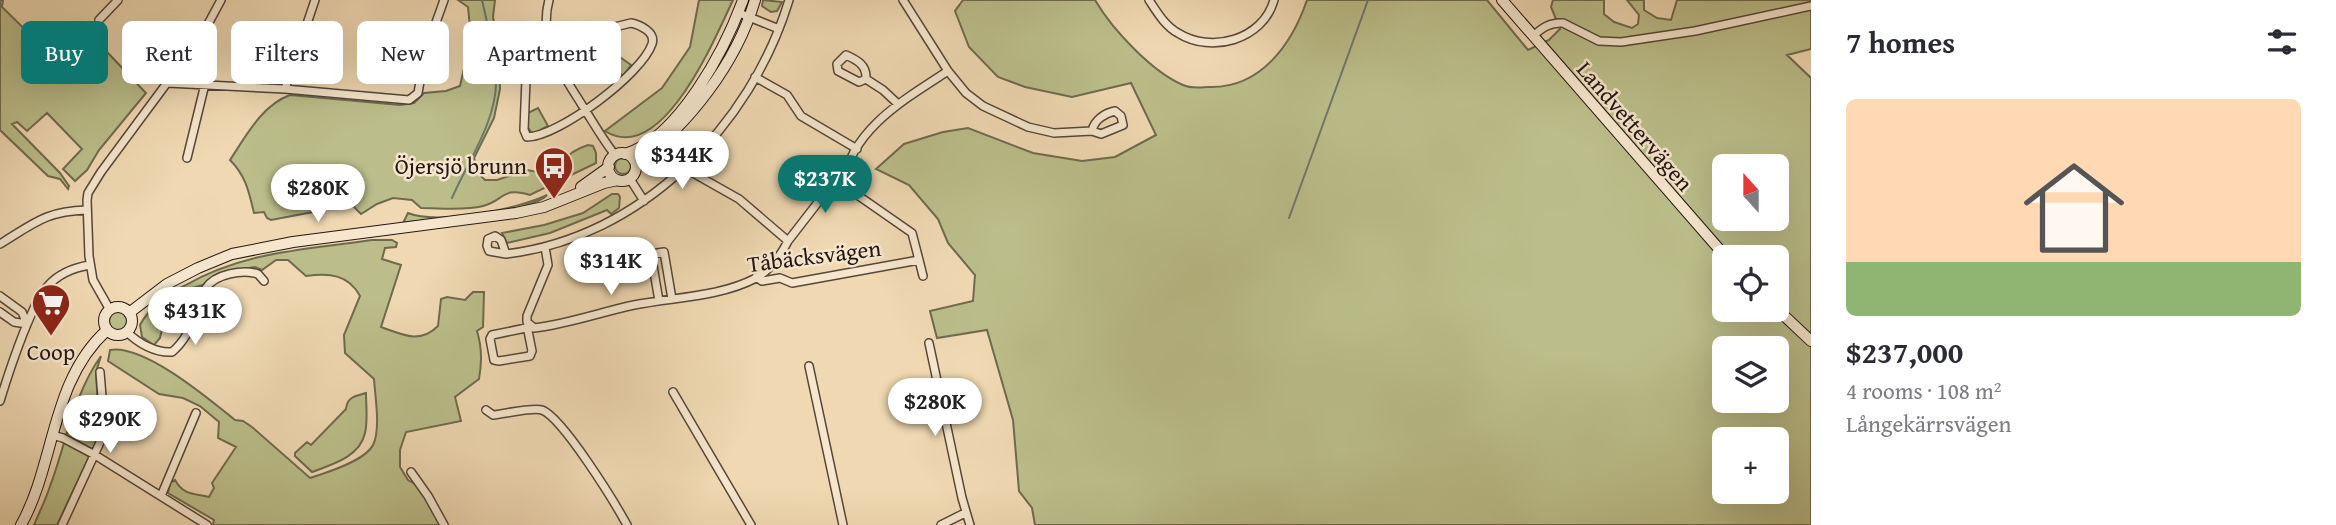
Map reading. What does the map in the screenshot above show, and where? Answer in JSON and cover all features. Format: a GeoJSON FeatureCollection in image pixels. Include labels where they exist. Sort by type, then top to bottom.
{"type":"FeatureCollection","features":[{"type":"Feature","properties":{"kind":"street"},"geometry":{"type":"LineString","coordinates":[[99,20],[118,0]]}},
{"type":"Feature","properties":{"kind":"street"},"geometry":{"type":"LineString","coordinates":[[209,21],[220,0]]}},
{"type":"Feature","properties":{"kind":"street"},"geometry":{"type":"LineString","coordinates":[[285,89],[315,0]]}},
{"type":"Feature","properties":{"kind":"street"},"geometry":{"type":"LineString","coordinates":[[187,158],[205,84],[405,100],[414,98],[418,93],[427,44],[444,0]]}},
{"type":"Feature","properties":{"kind":"street"},"geometry":{"type":"LineString","coordinates":[[547,21],[549,0]]}},
{"type":"Feature","properties":{"kind":"street"},"geometry":{"type":"LineString","coordinates":[[636,164],[663,141],[704,95],[738,42],[743,0]]}},
{"type":"Feature","properties":{"kind":"street"},"geometry":{"type":"LineString","coordinates":[[536,207],[584,186],[608,167],[610,162],[645,145],[658,134],[684,107],[755,0]]}},
{"type":"Feature","properties":{"kind":"street"},"geometry":{"type":"LineString","coordinates":[[506,254],[545,247],[594,227],[644,201],[686,169],[720,130],[755,77],[779,29],[789,0]]}},
{"type":"Feature","properties":{"kind":"street"},"geometry":{"type":"LineString","coordinates":[[903,0],[948,71],[966,93],[1002,117],[1028,127],[1054,133],[1092,131]]}},
{"type":"Feature","properties":{"kind":"street"},"geometry":{"type":"LineString","coordinates":[[1149,0],[1169,27],[1179,34],[1215,43],[1235,40],[1253,29],[1267,16],[1274,0]]}},
{"type":"Feature","properties":{"kind":"street","name":"Landvettervägen"},"geometry":{"type":"LineString","coordinates":[[1502,0],[1716,245]]}},
{"type":"Feature","properties":{"kind":"street"},"geometry":{"type":"LineString","coordinates":[[1533,36],[1547,26],[1563,23],[1600,41],[1630,41],[1695,31],[1811,6]]}},
{"type":"Feature","properties":{"kind":"street"},"geometry":{"type":"LineString","coordinates":[[743,16],[779,29]]}},
{"type":"Feature","properties":{"kind":"street"},"geometry":{"type":"LineString","coordinates":[[621,25],[631,23],[642,27],[652,37],[652,44],[621,81]]}},
{"type":"Feature","properties":{"kind":"street"},"geometry":{"type":"LineString","coordinates":[[756,277],[771,266],[818,201],[843,186],[848,162],[879,119],[948,71]]}},
{"type":"Feature","properties":{"kind":"street"},"geometry":{"type":"LineString","coordinates":[[755,77],[787,94],[801,116],[857,149]]}},
{"type":"Feature","properties":{"kind":"street"},"geometry":{"type":"LineString","coordinates":[[866,79],[898,104]]}},
{"type":"Feature","properties":{"kind":"street"},"geometry":{"type":"LineString","coordinates":[[110,310],[93,280],[90,265],[86,210],[88,193],[167,84]]}},
{"type":"Feature","properties":{"kind":"street"},"geometry":{"type":"LineString","coordinates":[[526,84],[525,136],[534,136],[586,111],[618,84]]}},
{"type":"Feature","properties":{"kind":"street"},"geometry":{"type":"LineString","coordinates":[[569,84],[586,111],[620,155],[632,157],[636,164],[631,179]]}},
{"type":"Feature","properties":{"kind":"street"},"geometry":{"type":"LineString","coordinates":[[608,167],[610,174],[618,180]]}},
{"type":"Feature","properties":{"kind":"street"},"geometry":{"type":"LineString","coordinates":[[686,169],[748,206],[765,224],[788,241]]}},
{"type":"Feature","properties":{"kind":"street"},"geometry":{"type":"LineString","coordinates":[[129,313],[167,284],[232,254],[293,242],[495,217],[552,205],[604,183],[631,179]]}},
{"type":"Feature","properties":{"kind":"street"},"geometry":{"type":"LineString","coordinates":[[631,179],[644,201]]}},
{"type":"Feature","properties":{"kind":"street","name":"Tåbäcksvägen"},"geometry":{"type":"LineString","coordinates":[[843,186],[912,233],[923,276]]}},
{"type":"Feature","properties":{"kind":"street"},"geometry":{"type":"LineString","coordinates":[[0,244],[48,215],[61,211],[86,210]]}},
{"type":"Feature","properties":{"kind":"street","name":"Tåbäcksvägen"},"geometry":{"type":"LineString","coordinates":[[545,247],[548,265],[527,316],[530,326],[528,331],[532,351],[530,356],[494,360],[490,339],[492,335],[530,326],[564,323],[728,288],[756,277],[762,281],[780,278],[801,282],[919,260]]}},
{"type":"Feature","properties":{"kind":"street"},"geometry":{"type":"LineString","coordinates":[[659,301],[651,254],[664,252],[672,299]]}},
{"type":"Feature","properties":{"kind":"street"},"geometry":{"type":"LineString","coordinates":[[0,401],[6,376],[39,296],[50,283],[66,272],[90,265]]}},
{"type":"Feature","properties":{"kind":"street"},"geometry":{"type":"LineString","coordinates":[[127,332],[142,344],[163,352],[172,352],[193,323],[206,288],[211,283],[241,271],[258,274],[264,281]]}},
{"type":"Feature","properties":{"kind":"street"},"geometry":{"type":"LineString","coordinates":[[0,296],[22,312],[27,324]]}},
{"type":"Feature","properties":{"kind":"street"},"geometry":{"type":"LineString","coordinates":[[119,308],[129,313],[132,323],[127,332],[116,335],[107,330],[104,319],[110,310],[119,308]]}},
{"type":"Feature","properties":{"kind":"street"},"geometry":{"type":"LineString","coordinates":[[0,312],[14,322],[27,324]]}},
{"type":"Feature","properties":{"kind":"street"},"geometry":{"type":"LineString","coordinates":[[1789,320],[1811,341]]}},
{"type":"Feature","properties":{"kind":"street"},"geometry":{"type":"LineString","coordinates":[[21,525],[42,475],[61,402],[89,350],[107,330]]}},
{"type":"Feature","properties":{"kind":"street"},"geometry":{"type":"LineString","coordinates":[[929,343],[965,513],[970,525]]}},
{"type":"Feature","properties":{"kind":"street"},"geometry":{"type":"LineString","coordinates":[[809,366],[843,525]]}},
{"type":"Feature","properties":{"kind":"street"},"geometry":{"type":"LineString","coordinates":[[62,525],[95,455],[103,430],[100,372]]}},
{"type":"Feature","properties":{"kind":"street"},"geometry":{"type":"LineString","coordinates":[[673,392],[751,525]]}},
{"type":"Feature","properties":{"kind":"street"},"geometry":{"type":"LineString","coordinates":[[486,410],[493,415],[541,410],[550,415],[572,440],[627,525]]}},
{"type":"Feature","properties":{"kind":"street"},"geometry":{"type":"LineString","coordinates":[[161,496],[197,413]]}},
{"type":"Feature","properties":{"kind":"street"},"geometry":{"type":"LineString","coordinates":[[52,435],[95,455],[207,525]]}},
{"type":"Feature","properties":{"kind":"street"},"geometry":{"type":"LineString","coordinates":[[411,472],[444,525]]}},
{"type":"Feature","properties":{"kind":"street"},"geometry":{"type":"LineString","coordinates":[[941,525],[965,513]]}},
{"type":"Feature","properties":{"kind":"green space"},"geometry":{"type":"Polygon","coordinates":[[[0,0],[3,0],[2,7],[21,26],[21,84],[108,84],[108,53],[122,68],[122,84],[137,84],[146,93],[99,150],[87,170],[75,181],[63,169],[82,149],[47,113],[27,131],[17,122],[12,124],[60,173],[69,186],[68,189],[60,179],[48,176],[0,130],[0,0]]]}},
{"type":"Feature","properties":{"kind":"green space"},"geometry":{"type":"Polygon","coordinates":[[[458,0],[495,0],[494,21],[469,21],[468,7],[458,0]]]}},
{"type":"Feature","properties":{"kind":"green space"},"geometry":{"type":"Polygon","coordinates":[[[699,0],[733,0],[700,68],[684,93],[666,115],[647,131],[626,137],[605,131],[662,88],[690,47],[699,0]]]}},
{"type":"Feature","properties":{"kind":"green space"},"geometry":{"type":"Polygon","coordinates":[[[763,0],[782,2],[777,11],[771,12],[762,6],[763,0]]]}},
{"type":"Feature","properties":{"kind":"green space"},"geometry":{"type":"Polygon","coordinates":[[[963,0],[1095,0],[1122,36],[1146,60],[1171,79],[1196,87],[1228,85],[1259,72],[1272,60],[1293,32],[1307,0],[1487,0],[1528,50],[1549,40],[1560,29],[1551,7],[1553,0],[1604,0],[1604,14],[1614,22],[1632,28],[1638,24],[1639,15],[1627,0],[1644,0],[1644,10],[1657,18],[1671,20],[1677,0],[1811,0],[1811,49],[1787,55],[1811,78],[1811,525],[1035,525],[1032,508],[1019,491],[1013,420],[987,330],[937,338],[930,311],[973,301],[975,275],[948,243],[938,219],[909,185],[876,169],[904,144],[943,132],[968,128],[1033,153],[1082,161],[1115,157],[1156,135],[1131,83],[1072,97],[1025,87],[998,77],[969,47],[955,11],[963,0]]]}},
{"type":"Feature","properties":{"kind":"green space"},"geometry":{"type":"Polygon","coordinates":[[[621,58],[631,65],[623,76],[621,74],[621,58]]]}},
{"type":"Feature","properties":{"kind":"green space"},"geometry":{"type":"Polygon","coordinates":[[[463,73],[463,84],[500,84],[494,118],[474,158],[479,174],[485,180],[497,180],[527,170],[553,175],[569,155],[588,145],[593,146],[596,163],[530,195],[508,193],[490,204],[476,208],[421,208],[412,200],[393,198],[361,214],[326,173],[307,178],[326,189],[313,212],[271,220],[264,212],[254,213],[243,178],[230,160],[263,114],[280,100],[290,95],[400,105],[414,103],[424,93],[446,91],[460,86],[463,73]]]}},
{"type":"Feature","properties":{"kind":"green space"},"geometry":{"type":"Polygon","coordinates":[[[538,108],[548,126],[535,133],[527,126],[528,113],[538,108]]]}},
{"type":"Feature","properties":{"kind":"green space"},"geometry":{"type":"Polygon","coordinates":[[[623,158],[629,160],[629,172],[623,174],[617,172],[615,166],[617,160],[623,158]]]}},
{"type":"Feature","properties":{"kind":"green space"},"geometry":{"type":"Polygon","coordinates":[[[612,194],[618,194],[620,197],[619,208],[611,214],[607,210],[550,233],[507,243],[502,233],[544,225],[583,213],[612,194]]]}},
{"type":"Feature","properties":{"kind":"green space"},"geometry":{"type":"Polygon","coordinates":[[[547,195],[521,207],[501,211],[457,217],[403,223],[408,213],[438,217],[478,214],[547,195]]]}},
{"type":"Feature","properties":{"kind":"green space"},"geometry":{"type":"Polygon","coordinates":[[[372,240],[392,240],[397,243],[396,247],[385,248],[382,259],[401,265],[381,327],[411,336],[425,335],[438,326],[441,299],[447,297],[465,300],[473,292],[484,292],[483,327],[477,331],[481,355],[479,379],[455,397],[461,421],[406,432],[400,450],[400,467],[408,480],[420,487],[442,525],[213,525],[214,520],[168,493],[170,483],[175,480],[186,491],[209,497],[214,488],[212,483],[236,447],[218,438],[219,422],[200,406],[183,398],[159,394],[108,361],[110,350],[124,350],[140,355],[176,375],[235,420],[243,421],[252,427],[310,478],[344,466],[369,451],[375,438],[377,422],[374,379],[345,353],[344,335],[360,296],[350,283],[330,275],[306,276],[288,260],[276,260],[262,270],[255,267],[229,271],[203,285],[186,290],[163,325],[160,338],[154,345],[142,337],[140,325],[153,308],[171,294],[230,265],[275,254],[372,240]]]}},
{"type":"Feature","properties":{"kind":"green space"},"geometry":{"type":"Polygon","coordinates":[[[118,312],[124,315],[127,321],[124,327],[118,330],[112,327],[109,321],[112,315],[118,312]]]}},
{"type":"Feature","properties":{"kind":"green space"},"geometry":{"type":"Polygon","coordinates":[[[101,356],[96,372],[97,440],[57,525],[34,525],[46,498],[83,387],[101,356]]]}},
{"type":"Feature","properties":{"kind":"green space"},"geometry":{"type":"Polygon","coordinates":[[[366,393],[366,424],[362,441],[344,459],[312,472],[295,453],[307,442],[311,445],[346,409],[350,399],[366,393]]]}},
{"type":"Feature","properties":{"kind":"waterway"},"geometry":{"type":"LineString","coordinates":[[452,198],[480,141],[495,96],[494,61],[482,0]]}},
{"type":"Feature","properties":{"kind":"waterway"},"geometry":{"type":"LineString","coordinates":[[1289,218],[1368,0]]}},
{"type":"Feature","properties":{"kind":"place","name":"Öjersjö brunn"},"geometry":{"type":"Point","coordinates":[554,200]}},
{"type":"Feature","properties":{"kind":"place","name":"Coop"},"geometry":{"type":"Point","coordinates":[51,337]}}]}
